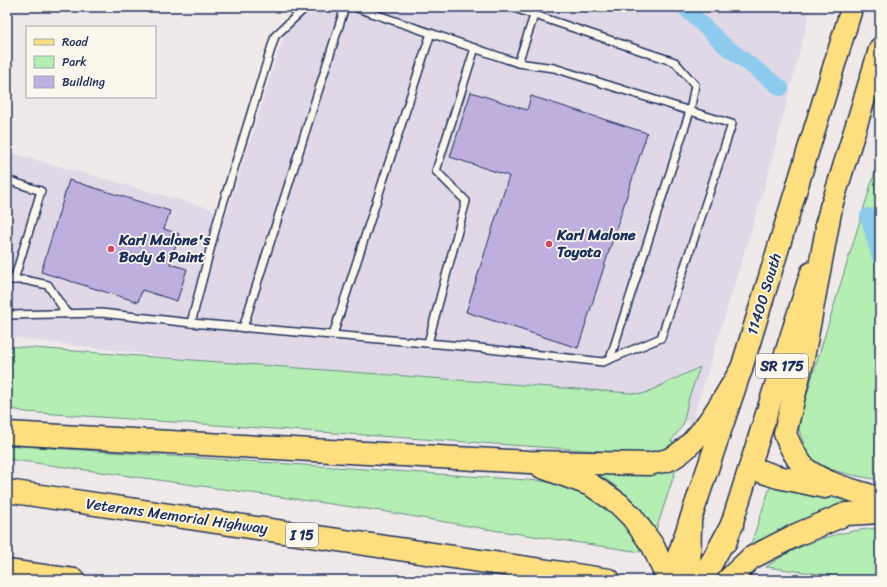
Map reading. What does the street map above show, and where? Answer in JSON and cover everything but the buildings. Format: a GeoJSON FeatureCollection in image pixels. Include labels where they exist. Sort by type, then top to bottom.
{"type":"FeatureCollection","features":[{"type":"Feature","properties":{"kind":"highway"},"geometry":{"type":"LineString","coordinates":[[831,207],[802,363],[785,433],[788,443],[806,470],[831,482],[871,496]]}},
{"type":"Feature","properties":{"kind":"highway"},"geometry":{"type":"LineString","coordinates":[[7,433],[529,462],[650,464],[668,460],[680,452],[714,416],[741,370]]}},
{"type":"Feature","properties":{"kind":"highway"},"geometry":{"type":"LineString","coordinates":[[529,462],[591,485],[619,504],[632,517],[653,546],[669,580]]}},
{"type":"Feature","properties":{"kind":"highway"},"geometry":{"type":"LineString","coordinates":[[750,468],[778,477],[871,496]]}},
{"type":"Feature","properties":{"kind":"highway","name":"Veterans Memorial Highway"},"geometry":{"type":"LineString","coordinates":[[7,491],[603,579]]}},
{"type":"Feature","properties":{"kind":"highway"},"geometry":{"type":"LineString","coordinates":[[728,580],[751,558],[796,535],[846,514],[880,512]]}},
{"type":"Feature","properties":{"kind":"highway"},"geometry":{"type":"LineString","coordinates":[[689,580],[690,524]]}},
{"type":"Feature","properties":{"kind":"highway"},"geometry":{"type":"LineString","coordinates":[[702,580],[732,525]]}},
{"type":"Feature","properties":{"kind":"highway"},"geometry":{"type":"LineString","coordinates":[[7,571],[74,580]]}},
{"type":"Feature","properties":{"kind":"main road","name":"11400 South"},"geometry":{"type":"LineString","coordinates":[[669,580],[690,524],[741,370],[852,7]]}},
{"type":"Feature","properties":{"kind":"main road","name":"SR 175"},"geometry":{"type":"LineString","coordinates":[[714,580],[880,48]]}},
{"type":"Feature","properties":{"kind":"lane"},"geometry":{"type":"LineString","coordinates":[[190,323],[217,223],[275,36],[306,7]]}},
{"type":"Feature","properties":{"kind":"lane"},"geometry":{"type":"LineString","coordinates":[[243,328],[345,7]]}},
{"type":"Feature","properties":{"kind":"lane"},"geometry":{"type":"LineString","coordinates":[[7,315],[101,313],[243,328],[428,343],[603,362],[661,338],[732,124],[554,68],[518,63],[354,7]]}},
{"type":"Feature","properties":{"kind":"lane"},"geometry":{"type":"LineString","coordinates":[[511,7],[675,62],[695,85],[690,111],[610,359]]}},
{"type":"Feature","properties":{"kind":"lane"},"geometry":{"type":"LineString","coordinates":[[518,63],[537,7]]}},
{"type":"Feature","properties":{"kind":"lane"},"geometry":{"type":"LineString","coordinates":[[333,335],[431,33]]}},
{"type":"Feature","properties":{"kind":"lane"},"geometry":{"type":"LineString","coordinates":[[428,343],[466,201],[436,171],[475,48]]}},
{"type":"Feature","properties":{"kind":"lane"},"geometry":{"type":"LineString","coordinates":[[7,180],[41,191],[10,280],[25,280],[48,285],[67,314]]}},
{"type":"Feature","properties":{"kind":"shaded area"},"geometry":{"type":"Polygon","coordinates":[[[293,7],[811,7],[767,179],[692,422],[7,337],[7,152],[227,213],[293,7]]]}},
{"type":"Feature","properties":{"kind":"green space"},"geometry":{"type":"Polygon","coordinates":[[[880,155],[880,480],[838,472],[819,464],[810,458],[802,451],[805,447],[799,430],[799,420],[880,155]]]}},
{"type":"Feature","properties":{"kind":"green space"},"geometry":{"type":"Polygon","coordinates":[[[7,346],[643,394],[700,367],[689,397],[683,425],[671,441],[674,444],[661,450],[643,454],[26,412],[7,408],[7,346]]]}},
{"type":"Feature","properties":{"kind":"green space"},"geometry":{"type":"Polygon","coordinates":[[[7,445],[542,481],[574,489],[601,503],[624,524],[641,552],[486,529],[381,511],[7,459],[7,445]]]}},
{"type":"Feature","properties":{"kind":"green space"},"geometry":{"type":"Polygon","coordinates":[[[678,463],[656,530],[626,494],[607,480],[586,469],[678,463]]]}},
{"type":"Feature","properties":{"kind":"green space"},"geometry":{"type":"Polygon","coordinates":[[[771,484],[869,504],[835,511],[806,520],[779,532],[749,550],[771,484]]]}},
{"type":"Feature","properties":{"kind":"green space"},"geometry":{"type":"Polygon","coordinates":[[[880,528],[880,580],[864,580],[766,567],[779,558],[820,539],[849,532],[880,528]]]}},
{"type":"Feature","properties":{"kind":"waterway"},"geometry":{"type":"LineString","coordinates":[[684,7],[724,45],[781,88]]}},
{"type":"Feature","properties":{"kind":"waterway"},"geometry":{"type":"LineString","coordinates":[[868,216],[880,258]]}},
{"type":"Feature","properties":{"kind":"place","name":"Karl Malone Toyota"},"geometry":{"type":"Point","coordinates":[549,244]}},
{"type":"Feature","properties":{"kind":"place","name":"Karl Malone's Body & Paint"},"geometry":{"type":"Point","coordinates":[111,249]}}]}
